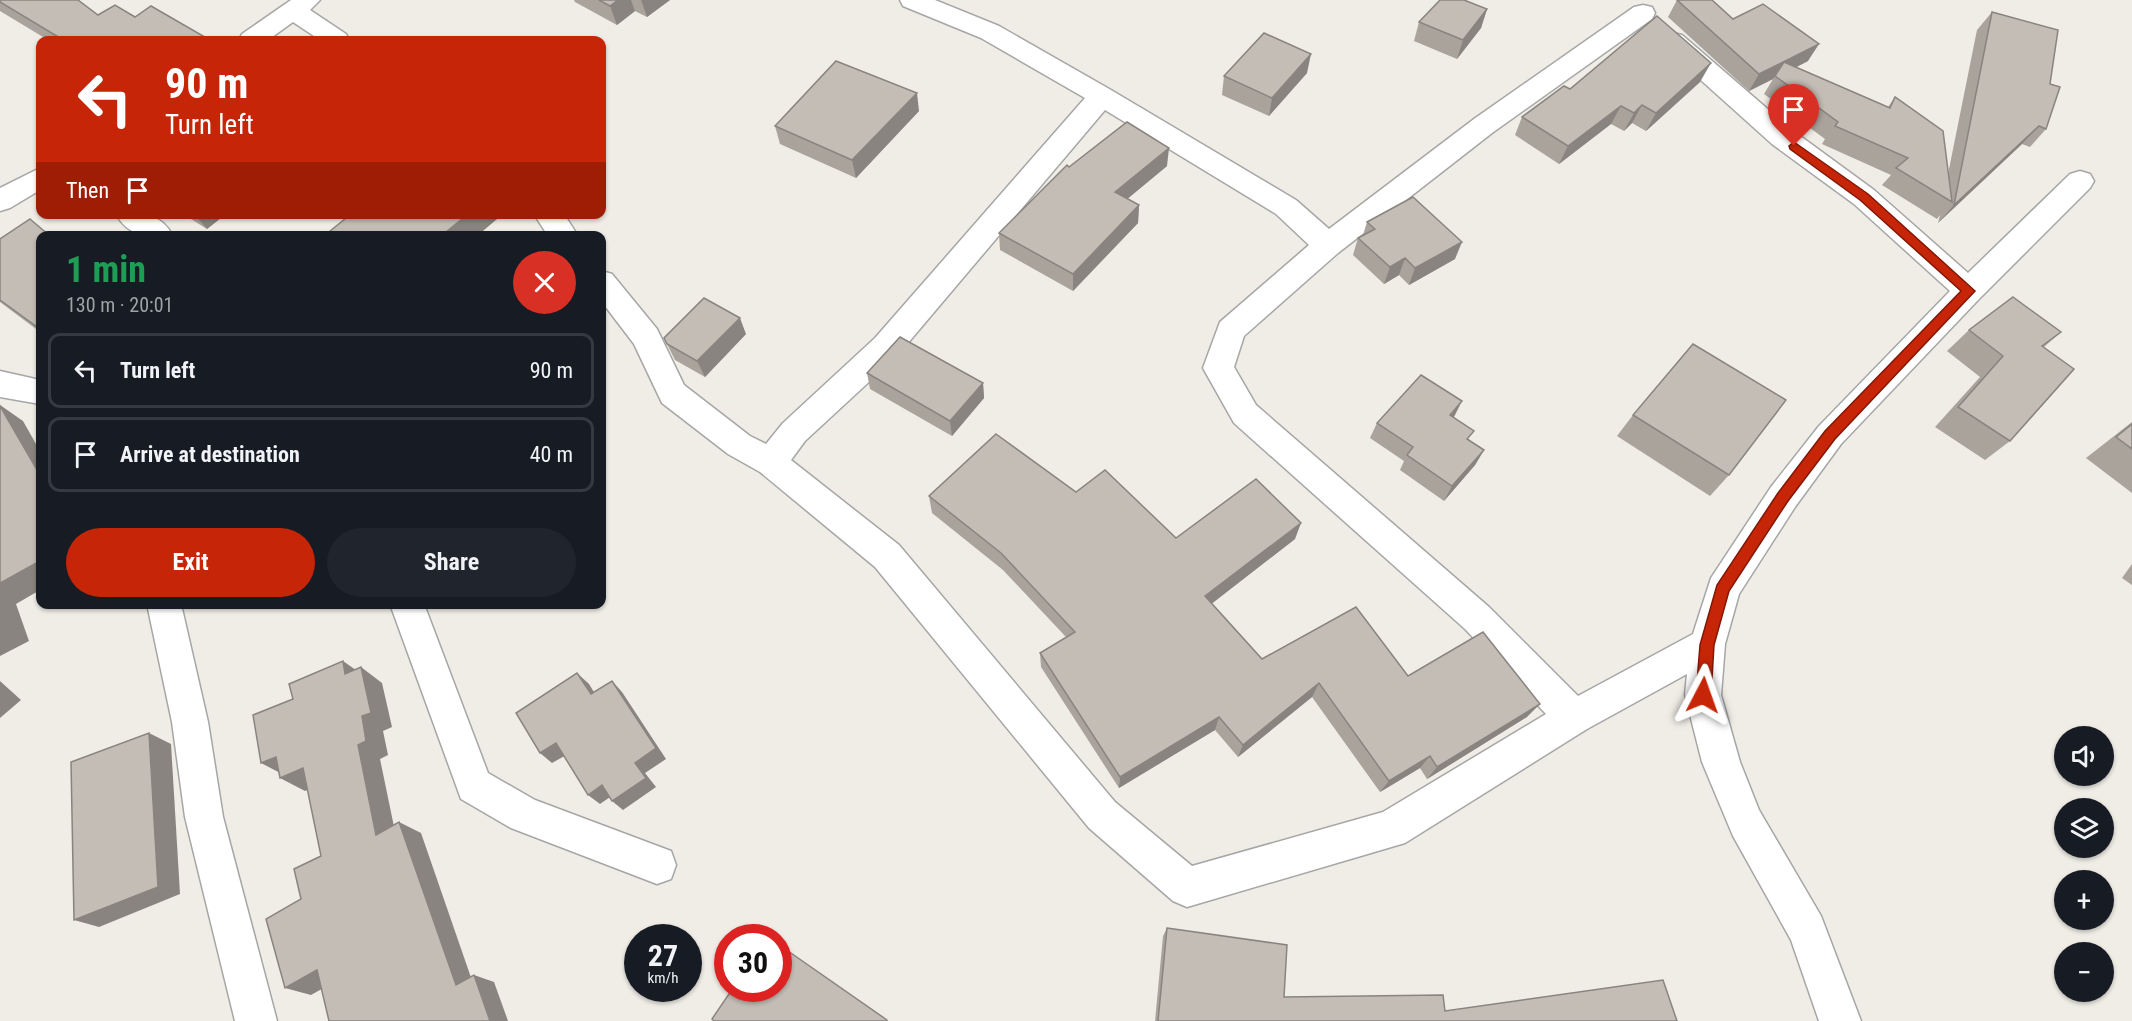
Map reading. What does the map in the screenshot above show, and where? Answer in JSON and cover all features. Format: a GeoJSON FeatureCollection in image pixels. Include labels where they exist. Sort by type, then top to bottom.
{"type":"FeatureCollection","features":[{"type":"Feature","properties":{"kind":"street"},"geometry":{"type":"LineString","coordinates":[[912,0],[990,32],[1102,96],[1286,207],[1328,245]]}},
{"type":"Feature","properties":{"kind":"street"},"geometry":{"type":"LineString","coordinates":[[257,36],[300,5],[333,36]]}},
{"type":"Feature","properties":{"kind":"street"},"geometry":{"type":"LineString","coordinates":[[1574,717],[1477,618],[1245,414],[1218,368],[1232,330],[1328,245],[1637,7],[1782,137],[1864,197],[1969,291]]}},
{"type":"Feature","properties":{"kind":"street"},"geometry":{"type":"LineString","coordinates":[[771,462],[794,432],[886,348],[1102,96]]}},
{"type":"Feature","properties":{"kind":"street"},"geometry":{"type":"LineString","coordinates":[[0,201],[36,180]]}},
{"type":"Feature","properties":{"kind":"street"},"geometry":{"type":"LineString","coordinates":[[1840,1021],[1807,930],[1746,823],[1721,762],[1703,695],[1707,645],[1722,589],[1783,497],[1830,435],[2079,181]]}},
{"type":"Feature","properties":{"kind":"street"},"geometry":{"type":"LineString","coordinates":[[137,219],[152,231]]}},
{"type":"Feature","properties":{"kind":"street"},"geometry":{"type":"LineString","coordinates":[[606,287],[646,337],[674,394],[740,445],[771,462],[887,556],[1102,814],[1187,886],[1391,830],[1574,717],[1707,645]]}},
{"type":"Feature","properties":{"kind":"street"},"geometry":{"type":"LineString","coordinates":[[0,384],[36,391]]}},
{"type":"Feature","properties":{"kind":"street"},"geometry":{"type":"LineString","coordinates":[[165,609],[190,722],[204,817],[256,1021]]}},
{"type":"Feature","properties":{"kind":"street"},"geometry":{"type":"LineString","coordinates":[[409,609],[474,786],[524,815],[657,865]]}},
{"type":"Feature","properties":{"kind":"building"},"geometry":{"type":"Polygon","coordinates":[[[0,0],[78,0],[98,15],[115,5],[135,17],[151,6],[203,36],[57,36],[0,0]]]}},
{"type":"Feature","properties":{"kind":"building"},"geometry":{"type":"Polygon","coordinates":[[[599,0],[618,0],[610,6],[599,0]]]}},
{"type":"Feature","properties":{"kind":"building"},"geometry":{"type":"Polygon","coordinates":[[[1440,0],[1464,0],[1487,9],[1463,40],[1419,22],[1440,0]]]}},
{"type":"Feature","properties":{"kind":"building"},"geometry":{"type":"Polygon","coordinates":[[[1677,0],[1712,0],[1733,19],[1763,4],[1819,44],[1759,74],[1677,0]]]}},
{"type":"Feature","properties":{"kind":"building"},"geometry":{"type":"Polygon","coordinates":[[[1992,12],[2058,30],[2050,84],[2060,87],[2046,129],[2039,126],[1954,205],[1992,12]]]}},
{"type":"Feature","properties":{"kind":"building"},"geometry":{"type":"Polygon","coordinates":[[[1657,16],[1711,63],[1656,113],[1642,105],[1634,113],[1621,106],[1568,146],[1522,117],[1564,86],[1570,89],[1657,16]]]}},
{"type":"Feature","properties":{"kind":"building"},"geometry":{"type":"Polygon","coordinates":[[[1264,33],[1311,54],[1272,98],[1224,76],[1264,33]]]}},
{"type":"Feature","properties":{"kind":"building"},"geometry":{"type":"Polygon","coordinates":[[[836,61],[917,93],[852,160],[775,126],[836,61]]]}},
{"type":"Feature","properties":{"kind":"building"},"geometry":{"type":"Polygon","coordinates":[[[1784,62],[1890,108],[1895,97],[1943,131],[1952,202],[1896,168],[1908,158],[1835,126],[1838,122],[1775,76],[1784,62]]]}},
{"type":"Feature","properties":{"kind":"building"},"geometry":{"type":"Polygon","coordinates":[[[1127,122],[1169,148],[1115,192],[1139,205],[1073,274],[999,233],[1067,165],[1069,167],[1127,122]]]}},
{"type":"Feature","properties":{"kind":"building"},"geometry":{"type":"Polygon","coordinates":[[[1413,197],[1462,242],[1415,268],[1405,258],[1390,267],[1358,238],[1375,229],[1367,222],[1413,197]]]}},
{"type":"Feature","properties":{"kind":"building"},"geometry":{"type":"Polygon","coordinates":[[[30,219],[44,231],[36,231],[36,326],[0,300],[0,239],[30,219]]]}},
{"type":"Feature","properties":{"kind":"building"},"geometry":{"type":"Polygon","coordinates":[[[345,219],[462,219],[447,231],[330,231],[345,219]]]}},
{"type":"Feature","properties":{"kind":"building"},"geometry":{"type":"Polygon","coordinates":[[[2013,297],[2061,332],[2042,346],[2074,369],[2010,441],[1958,407],[2003,356],[1969,330],[2013,297]]]}},
{"type":"Feature","properties":{"kind":"building"},"geometry":{"type":"Polygon","coordinates":[[[704,298],[740,318],[697,361],[667,344],[664,338],[704,298]]]}},
{"type":"Feature","properties":{"kind":"building"},"geometry":{"type":"Polygon","coordinates":[[[900,337],[983,383],[950,421],[867,373],[900,337]]]}},
{"type":"Feature","properties":{"kind":"building"},"geometry":{"type":"Polygon","coordinates":[[[1693,344],[1786,400],[1729,475],[1633,415],[1693,344]]]}},
{"type":"Feature","properties":{"kind":"building"},"geometry":{"type":"Polygon","coordinates":[[[1421,375],[1462,401],[1450,415],[1474,431],[1467,439],[1484,450],[1452,486],[1407,455],[1413,447],[1377,423],[1421,375]]]}},
{"type":"Feature","properties":{"kind":"building"},"geometry":{"type":"Polygon","coordinates":[[[0,406],[36,468],[36,563],[0,583],[0,406]]]}},
{"type":"Feature","properties":{"kind":"building"},"geometry":{"type":"Polygon","coordinates":[[[2132,424],[2132,449],[2116,437],[2132,424]]]}},
{"type":"Feature","properties":{"kind":"building"},"geometry":{"type":"Polygon","coordinates":[[[996,434],[1076,492],[1105,470],[1176,538],[1256,479],[1301,523],[1205,596],[1262,659],[1356,607],[1408,676],[1483,632],[1540,704],[1437,767],[1430,756],[1389,781],[1319,683],[1243,745],[1219,717],[1120,777],[1040,653],[1075,632],[1001,553],[929,496],[996,434]]]}},
{"type":"Feature","properties":{"kind":"building"},"geometry":{"type":"Polygon","coordinates":[[[343,661],[345,674],[361,667],[371,713],[362,716],[366,741],[358,745],[376,835],[399,822],[456,985],[474,975],[490,1021],[329,1021],[317,970],[285,988],[266,919],[301,899],[294,869],[321,856],[303,768],[280,778],[276,757],[261,763],[253,715],[293,699],[289,684],[343,661]]]}},
{"type":"Feature","properties":{"kind":"building"},"geometry":{"type":"Polygon","coordinates":[[[577,673],[591,694],[612,681],[656,748],[635,763],[646,778],[612,801],[602,785],[588,795],[556,743],[540,753],[516,713],[577,673]]]}},
{"type":"Feature","properties":{"kind":"building"},"geometry":{"type":"Polygon","coordinates":[[[149,733],[158,887],[74,920],[71,762],[149,733]]]}},
{"type":"Feature","properties":{"kind":"building"},"geometry":{"type":"Polygon","coordinates":[[[1167,928],[1287,945],[1284,997],[1443,995],[1445,1011],[1663,980],[1677,1021],[1158,1021],[1167,928]]]}},
{"type":"Feature","properties":{"kind":"building"},"geometry":{"type":"Polygon","coordinates":[[[792,954],[887,1020],[714,1021],[712,1019],[724,1002],[792,1002],[792,954]]]}},
{"type":"Feature","properties":{"kind":"route"},"geometry":{"type":"LineString","coordinates":[[1703,695],[1707,645],[1722,589],[1783,497],[1830,435],[1969,291],[1864,197],[1794,146]]}}]}
